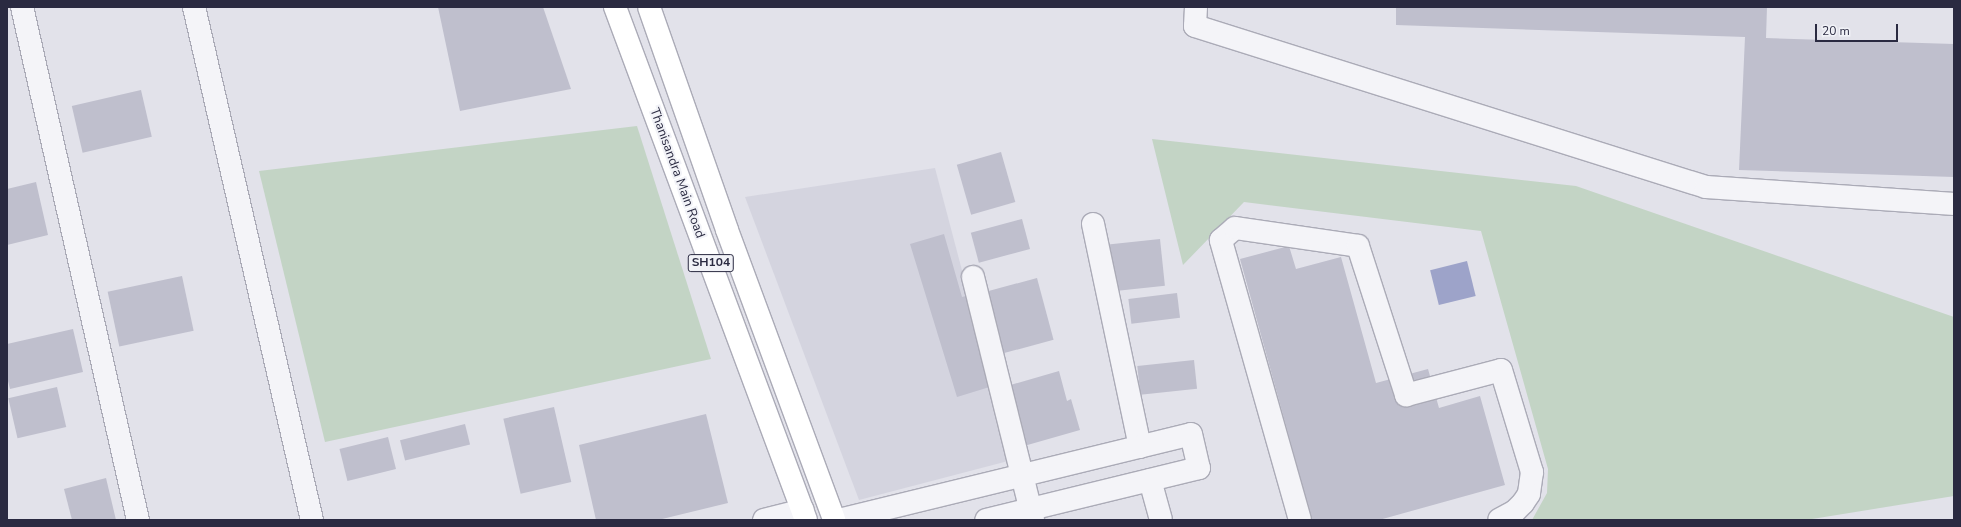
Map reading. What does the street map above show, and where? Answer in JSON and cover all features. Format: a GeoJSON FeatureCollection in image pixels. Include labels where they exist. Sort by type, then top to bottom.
{"type":"FeatureCollection","features":[{"type":"Feature","properties":{"kind":"main road","name":"Thanisandra Main Road"},"geometry":{"type":"LineString","coordinates":[[615,7],[804,515]]}},
{"type":"Feature","properties":{"kind":"main road","name":"SH104"},"geometry":{"type":"LineString","coordinates":[[649,7],[727,230],[834,520]]}},
{"type":"Feature","properties":{"kind":"street"},"geometry":{"type":"LineString","coordinates":[[22,7],[138,520]]}},
{"type":"Feature","properties":{"kind":"street"},"geometry":{"type":"LineString","coordinates":[[194,7],[312,520]]}},
{"type":"Feature","properties":{"kind":"street"},"geometry":{"type":"LineString","coordinates":[[1196,7],[1195,26],[1706,187],[1954,204]]}},
{"type":"Feature","properties":{"kind":"street"},"geometry":{"type":"LineString","coordinates":[[1092,224],[1140,447]]}},
{"type":"Feature","properties":{"kind":"street"},"geometry":{"type":"LineString","coordinates":[[1300,520],[1221,240],[1235,228],[1358,246],[1406,395],[1502,370],[1532,472],[1529,494],[1523,503],[1515,511],[1498,520]]}},
{"type":"Feature","properties":{"kind":"street"},"geometry":{"type":"LineString","coordinates":[[973,277],[1032,515]]}},
{"type":"Feature","properties":{"kind":"street"},"geometry":{"type":"LineString","coordinates":[[839,520],[1191,434],[1199,468],[1150,480],[1032,515],[986,520]]}},
{"type":"Feature","properties":{"kind":"street"},"geometry":{"type":"LineString","coordinates":[[1150,480],[1161,520]]}},
{"type":"Feature","properties":{"kind":"street"},"geometry":{"type":"LineString","coordinates":[[764,520],[804,515]]}},
{"type":"Feature","properties":{"kind":"shaded area"},"geometry":{"type":"Polygon","coordinates":[[[935,168],[1012,460],[859,500],[745,197],[935,168]]]}},
{"type":"Feature","properties":{"kind":"green space"},"geometry":{"type":"Polygon","coordinates":[[[637,126],[711,359],[325,442],[259,171],[637,126]]]}},
{"type":"Feature","properties":{"kind":"green space"},"geometry":{"type":"Polygon","coordinates":[[[1152,139],[1576,186],[1954,317],[1954,496],[1806,520],[1532,520],[1547,493],[1548,469],[1481,231],[1244,202],[1183,265],[1152,139]]]}},
{"type":"Feature","properties":{"kind":"water"},"geometry":{"type":"Polygon","coordinates":[[[1467,261],[1476,296],[1439,305],[1430,270],[1467,261]]]}},
{"type":"Feature","properties":{"kind":"building"},"geometry":{"type":"Polygon","coordinates":[[[438,7],[543,7],[571,89],[460,111],[438,7]]]}},
{"type":"Feature","properties":{"kind":"building"},"geometry":{"type":"Polygon","coordinates":[[[1396,7],[1767,7],[1766,38],[1954,44],[1954,177],[1739,170],[1745,37],[1396,25],[1396,7]]]}},
{"type":"Feature","properties":{"kind":"building"},"geometry":{"type":"Polygon","coordinates":[[[141,90],[152,137],[83,153],[72,106],[141,90]]]}},
{"type":"Feature","properties":{"kind":"building"},"geometry":{"type":"Polygon","coordinates":[[[1001,152],[1015,202],[971,215],[957,165],[1001,152]]]}},
{"type":"Feature","properties":{"kind":"building"},"geometry":{"type":"Polygon","coordinates":[[[36,182],[48,235],[7,245],[7,189],[36,182]]]}},
{"type":"Feature","properties":{"kind":"building"},"geometry":{"type":"Polygon","coordinates":[[[1022,219],[1030,249],[979,263],[971,233],[1022,219]]]}},
{"type":"Feature","properties":{"kind":"building"},"geometry":{"type":"Polygon","coordinates":[[[944,234],[962,297],[970,295],[996,385],[957,397],[910,244],[944,234]]]}},
{"type":"Feature","properties":{"kind":"building"},"geometry":{"type":"Polygon","coordinates":[[[1160,239],[1165,286],[1113,291],[1108,244],[1160,239]]]}},
{"type":"Feature","properties":{"kind":"building"},"geometry":{"type":"Polygon","coordinates":[[[1289,246],[1296,269],[1341,257],[1376,383],[1428,369],[1439,408],[1480,396],[1505,485],[1379,520],[1312,520],[1240,259],[1289,246]]]}},
{"type":"Feature","properties":{"kind":"building"},"geometry":{"type":"Polygon","coordinates":[[[182,276],[194,331],[119,347],[108,292],[182,276]]]}},
{"type":"Feature","properties":{"kind":"building"},"geometry":{"type":"Polygon","coordinates":[[[1037,278],[1054,340],[1002,354],[986,292],[1037,278]]]}},
{"type":"Feature","properties":{"kind":"building"},"geometry":{"type":"Polygon","coordinates":[[[1177,293],[1180,318],[1131,324],[1128,299],[1177,293]]]}},
{"type":"Feature","properties":{"kind":"building"},"geometry":{"type":"Polygon","coordinates":[[[73,329],[83,372],[10,389],[7,377],[7,344],[73,329]]]}},
{"type":"Feature","properties":{"kind":"building"},"geometry":{"type":"Polygon","coordinates":[[[1194,360],[1197,389],[1140,395],[1137,366],[1194,360]]]}},
{"type":"Feature","properties":{"kind":"building"},"geometry":{"type":"Polygon","coordinates":[[[1059,371],[1067,401],[1071,399],[1080,430],[1024,446],[1007,386],[1059,371]]]}},
{"type":"Feature","properties":{"kind":"building"},"geometry":{"type":"Polygon","coordinates":[[[57,387],[66,427],[18,438],[8,398],[57,387]]]}},
{"type":"Feature","properties":{"kind":"building"},"geometry":{"type":"Polygon","coordinates":[[[554,407],[571,482],[521,494],[503,419],[554,407]]]}},
{"type":"Feature","properties":{"kind":"building"},"geometry":{"type":"Polygon","coordinates":[[[706,414],[728,503],[658,520],[596,520],[579,445],[706,414]]]}},
{"type":"Feature","properties":{"kind":"building"},"geometry":{"type":"Polygon","coordinates":[[[465,424],[470,444],[405,461],[400,440],[465,424]]]}},
{"type":"Feature","properties":{"kind":"building"},"geometry":{"type":"Polygon","coordinates":[[[388,437],[396,469],[347,481],[339,449],[388,437]]]}},
{"type":"Feature","properties":{"kind":"building"},"geometry":{"type":"Polygon","coordinates":[[[106,478],[116,520],[72,520],[64,489],[106,478]]]}}]}
